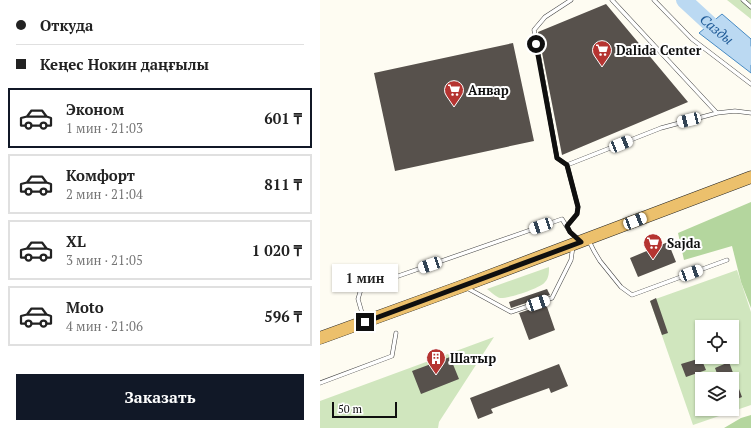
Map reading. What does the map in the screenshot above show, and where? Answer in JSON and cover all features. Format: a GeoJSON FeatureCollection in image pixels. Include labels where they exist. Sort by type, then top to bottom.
{"type":"FeatureCollection","features":[{"type":"Feature","properties":{"kind":"highway"},"geometry":{"type":"LineString","coordinates":[[320,338],[581,242],[751,177]]}},
{"type":"Feature","properties":{"kind":"highway"},"geometry":{"type":"LineString","coordinates":[[320,334],[338,331]]}},
{"type":"Feature","properties":{"kind":"lane"},"geometry":{"type":"LineString","coordinates":[[567,226],[577,214],[578,207],[567,165],[557,158],[534,30],[545,17],[571,0]]}},
{"type":"Feature","properties":{"kind":"lane"},"geometry":{"type":"LineString","coordinates":[[612,0],[717,113]]}},
{"type":"Feature","properties":{"kind":"lane"},"geometry":{"type":"LineString","coordinates":[[654,0],[692,39],[751,84]]}},
{"type":"Feature","properties":{"kind":"lane"},"geometry":{"type":"LineString","coordinates":[[742,0],[751,7]]}},
{"type":"Feature","properties":{"kind":"lane"},"geometry":{"type":"LineString","coordinates":[[567,165],[661,128],[717,113],[735,111],[751,113]]}},
{"type":"Feature","properties":{"kind":"lane"},"geometry":{"type":"LineString","coordinates":[[365,322],[358,299],[361,289],[562,219],[570,232],[594,251],[600,261],[622,287],[632,295],[727,260]]}},
{"type":"Feature","properties":{"kind":"lane"},"geometry":{"type":"LineString","coordinates":[[460,287],[464,287],[511,312],[552,298],[581,242]]}},
{"type":"Feature","properties":{"kind":"lane"},"geometry":{"type":"LineString","coordinates":[[320,383],[392,356],[396,333]]}},
{"type":"Feature","properties":{"kind":"green space"},"geometry":{"type":"Polygon","coordinates":[[[727,0],[751,0],[751,19],[727,0]]]}},
{"type":"Feature","properties":{"kind":"green space"},"geometry":{"type":"Polygon","coordinates":[[[751,202],[751,308],[741,282],[732,246],[684,260],[678,233],[751,202]]]}},
{"type":"Feature","properties":{"kind":"green space"},"geometry":{"type":"Polygon","coordinates":[[[549,267],[548,277],[545,282],[524,293],[500,298],[495,296],[487,289],[549,267]]]}},
{"type":"Feature","properties":{"kind":"green space"},"geometry":{"type":"Polygon","coordinates":[[[737,270],[751,312],[751,405],[739,409],[739,372],[695,372],[695,416],[719,416],[693,425],[650,301],[737,270]]]}},
{"type":"Feature","properties":{"kind":"green space"},"geometry":{"type":"Polygon","coordinates":[[[494,337],[439,422],[438,428],[320,428],[320,401],[494,337]]]}},
{"type":"Feature","properties":{"kind":"green space"},"geometry":{"type":"Polygon","coordinates":[[[751,415],[751,428],[724,428],[741,418],[751,415]]]}},
{"type":"Feature","properties":{"kind":"water"},"geometry":{"type":"Polygon","coordinates":[[[722,14],[751,39],[751,73],[699,33],[722,14]]]}},
{"type":"Feature","properties":{"kind":"building","name":"Dalida Center"},"geometry":{"type":"Polygon","coordinates":[[[606,4],[688,102],[562,155],[538,32],[606,4]]]}},
{"type":"Feature","properties":{"kind":"building","name":"Анвар"},"geometry":{"type":"Polygon","coordinates":[[[513,43],[534,141],[395,171],[374,73],[513,43]]]}},
{"type":"Feature","properties":{"kind":"building","name":"Sajda"},"geometry":{"type":"Polygon","coordinates":[[[668,242],[676,262],[638,277],[630,258],[668,242]]]}},
{"type":"Feature","properties":{"kind":"building"},"geometry":{"type":"Polygon","coordinates":[[[547,289],[550,295],[511,308],[509,302],[547,289]]]}},
{"type":"Feature","properties":{"kind":"building"},"geometry":{"type":"Polygon","coordinates":[[[656,298],[668,333],[662,335],[650,301],[656,298]]]}},
{"type":"Feature","properties":{"kind":"building"},"geometry":{"type":"Polygon","coordinates":[[[546,304],[555,330],[529,340],[519,313],[546,304]]]}},
{"type":"Feature","properties":{"kind":"building","name":"Шатыр"},"geometry":{"type":"Polygon","coordinates":[[[450,357],[459,379],[421,394],[412,371],[450,357]]]}},
{"type":"Feature","properties":{"kind":"building"},"geometry":{"type":"Polygon","coordinates":[[[695,360],[695,364],[704,364],[706,370],[695,372],[695,374],[686,377],[681,364],[695,360]]]}},
{"type":"Feature","properties":{"kind":"building"},"geometry":{"type":"Polygon","coordinates":[[[559,364],[568,386],[551,393],[549,388],[491,409],[493,413],[478,419],[470,398],[559,364]]]}},
{"type":"Feature","properties":{"kind":"building"},"geometry":{"type":"Polygon","coordinates":[[[724,364],[730,364],[733,372],[716,372],[715,368],[724,364]]]}},
{"type":"Feature","properties":{"kind":"building"},"geometry":{"type":"Polygon","coordinates":[[[739,389],[742,397],[739,398],[739,389]]]}},
{"type":"Feature","properties":{"kind":"waterway","name":"Сазды"},"geometry":{"type":"LineString","coordinates":[[684,0],[710,24],[751,57]]}},
{"type":"Feature","properties":{"kind":"place","name":"Dalida Center"},"geometry":{"type":"Point","coordinates":[602,67]}},
{"type":"Feature","properties":{"kind":"place","name":"Анвар"},"geometry":{"type":"Point","coordinates":[454,107]}},
{"type":"Feature","properties":{"kind":"place","name":"Sajda"},"geometry":{"type":"Point","coordinates":[653,260]}},
{"type":"Feature","properties":{"kind":"place","name":"Шатыр"},"geometry":{"type":"Point","coordinates":[436,375]}},
{"type":"Feature","properties":{"kind":"route"},"geometry":{"type":"LineString","coordinates":[[365,322],[581,242],[570,232],[567,226],[577,214],[578,207],[567,165],[557,158],[536,44]]}}]}
